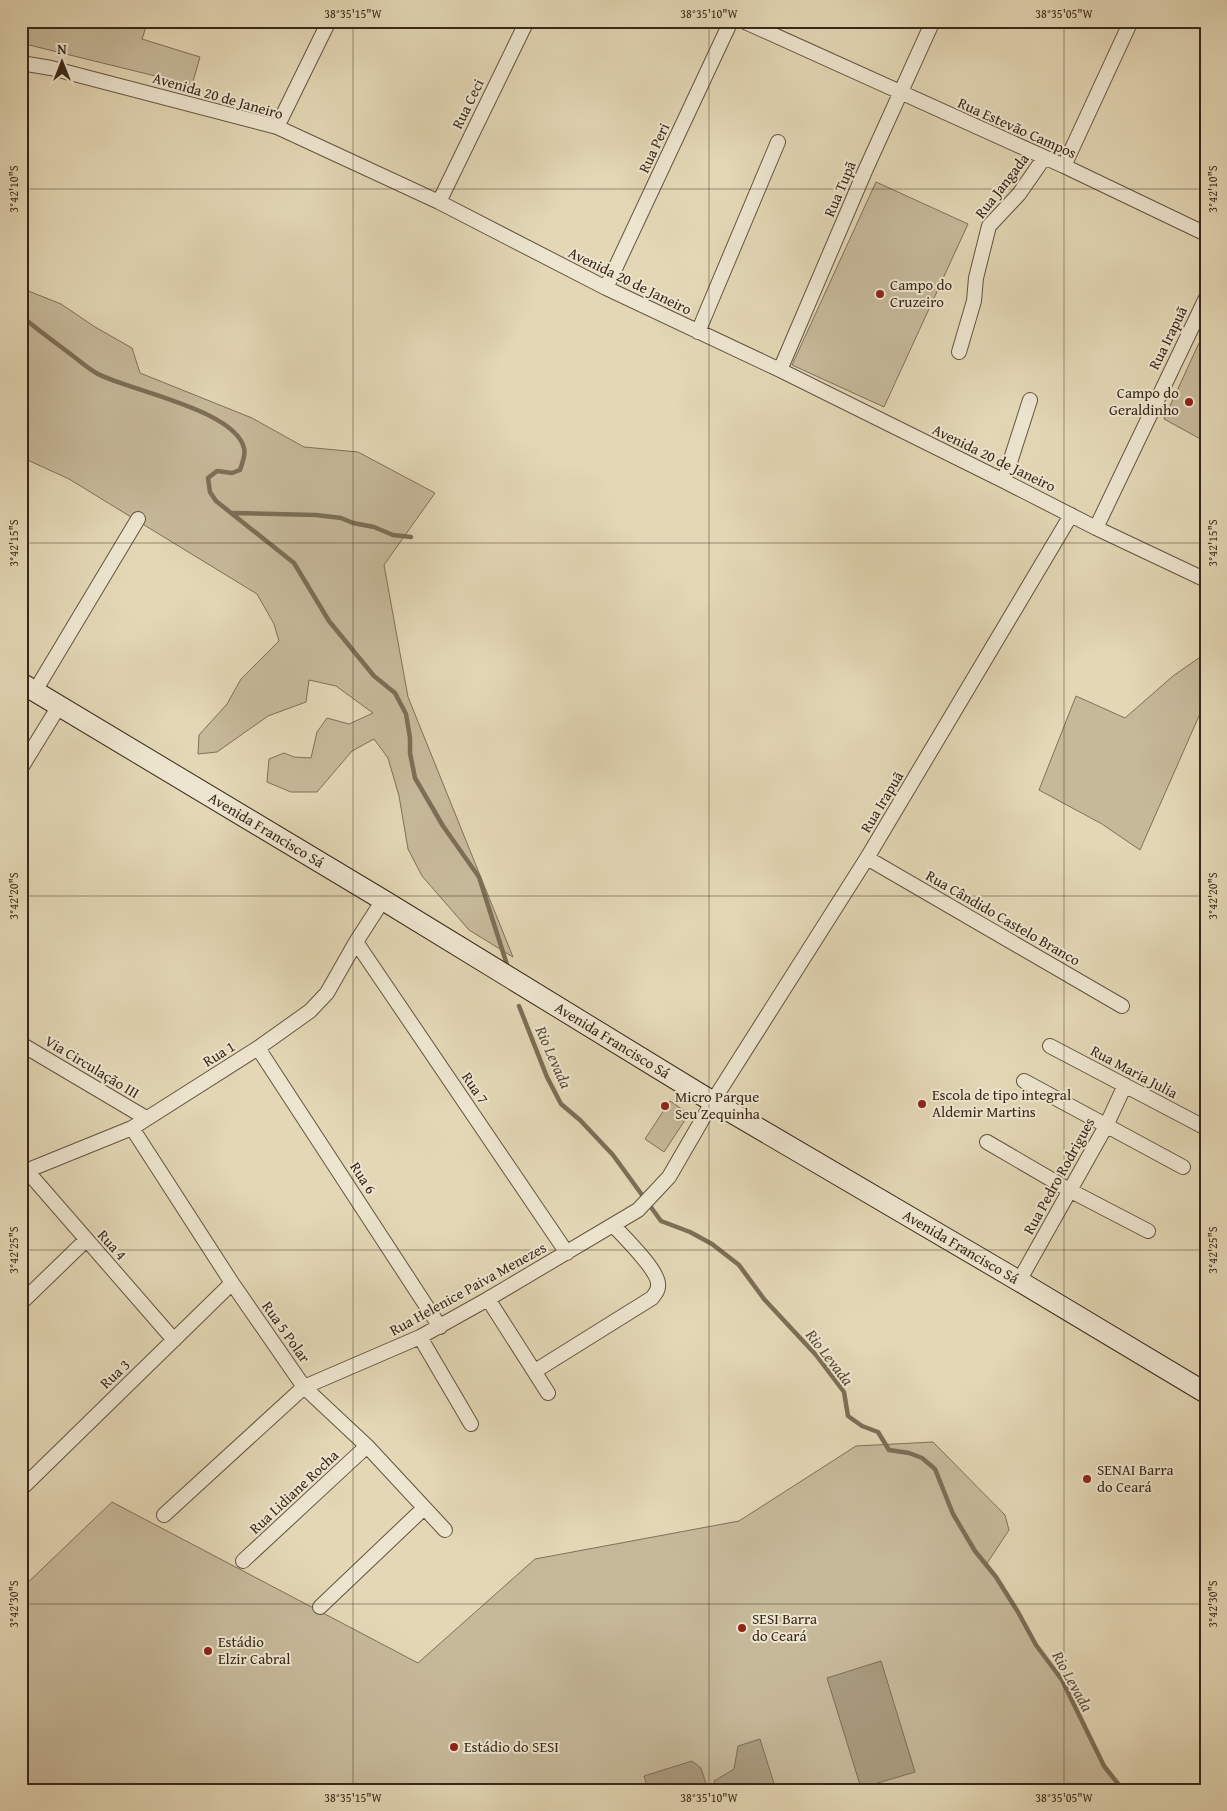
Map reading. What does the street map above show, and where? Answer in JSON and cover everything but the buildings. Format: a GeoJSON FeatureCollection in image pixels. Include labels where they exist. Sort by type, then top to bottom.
{"type":"FeatureCollection","features":[{"type":"Feature","properties":{"kind":"main road","name":"Avenida Francisco Sá"},"geometry":{"type":"LineString","coordinates":[[28,687],[713,1101],[1206,1393]]}},
{"type":"Feature","properties":{"kind":"street"},"geometry":{"type":"LineString","coordinates":[[277,127],[329,21]]}},
{"type":"Feature","properties":{"kind":"street","name":"Rua Ceci"},"geometry":{"type":"LineString","coordinates":[[439,202],[527,21]]}},
{"type":"Feature","properties":{"kind":"street","name":"Rua Peri"},"geometry":{"type":"LineString","coordinates":[[606,288],[731,21]]}},
{"type":"Feature","properties":{"kind":"street","name":"Rua Estevão Campos"},"geometry":{"type":"LineString","coordinates":[[743,21],[900,94],[1064,166],[1206,234]]}},
{"type":"Feature","properties":{"kind":"street","name":"Rua Tupã"},"geometry":{"type":"LineString","coordinates":[[780,370],[865,171],[934,21]]}},
{"type":"Feature","properties":{"kind":"street"},"geometry":{"type":"LineString","coordinates":[[1064,166],[1131,21]]}},
{"type":"Feature","properties":{"kind":"street","name":"Avenida 20 de Janeiro"},"geometry":{"type":"LineString","coordinates":[[21,63],[51,68],[277,127],[439,202],[606,288],[780,370],[1096,528],[1206,580]]}},
{"type":"Feature","properties":{"kind":"street"},"geometry":{"type":"LineString","coordinates":[[698,332],[778,142]]}},
{"type":"Feature","properties":{"kind":"street","name":"Rua Jangada"},"geometry":{"type":"LineString","coordinates":[[959,352],[974,301],[976,278],[989,226],[1019,194],[1044,158]]}},
{"type":"Feature","properties":{"kind":"street","name":"Rua Irapuã"},"geometry":{"type":"LineString","coordinates":[[1096,528],[1206,298]]}},
{"type":"Feature","properties":{"kind":"street"},"geometry":{"type":"LineString","coordinates":[[1004,481],[1030,400]]}},
{"type":"Feature","properties":{"kind":"street","name":"Rua Irapuã"},"geometry":{"type":"LineString","coordinates":[[713,1101],[867,858],[1071,515]]}},
{"type":"Feature","properties":{"kind":"street"},"geometry":{"type":"LineString","coordinates":[[28,687],[138,519]]}},
{"type":"Feature","properties":{"kind":"street"},"geometry":{"type":"LineString","coordinates":[[21,768],[60,706]]}},
{"type":"Feature","properties":{"kind":"street","name":"Rua Cândido Castelo Branco"},"geometry":{"type":"LineString","coordinates":[[867,858],[1122,1006]]}},
{"type":"Feature","properties":{"kind":"street","name":"Rua 1"},"geometry":{"type":"LineString","coordinates":[[23,1171],[132,1128],[258,1048],[318,1003],[327,993],[383,900]]}},
{"type":"Feature","properties":{"kind":"street","name":"Rua 7"},"geometry":{"type":"LineString","coordinates":[[356,942],[567,1253]]}},
{"type":"Feature","properties":{"kind":"street","name":"Via Circulação III"},"geometry":{"type":"LineString","coordinates":[[21,1044],[146,1118]]}},
{"type":"Feature","properties":{"kind":"street","name":"Rua Maria Julia"},"geometry":{"type":"LineString","coordinates":[[1050,1046],[1204,1127]]}},
{"type":"Feature","properties":{"kind":"street","name":"Rua 6"},"geometry":{"type":"LineString","coordinates":[[258,1048],[440,1326]]}},
{"type":"Feature","properties":{"kind":"street"},"geometry":{"type":"LineString","coordinates":[[1024,1081],[1183,1167]]}},
{"type":"Feature","properties":{"kind":"street","name":"Rua Pedro Rodrigues"},"geometry":{"type":"LineString","coordinates":[[1019,1281],[1106,1126],[1125,1085]]}},
{"type":"Feature","properties":{"kind":"street","name":"Rua Helenice Paiva Menezes"},"geometry":{"type":"LineString","coordinates":[[164,1515],[304,1387],[420,1338],[638,1210],[669,1177],[713,1101]]}},
{"type":"Feature","properties":{"kind":"street","name":"Rua 5 Polar"},"geometry":{"type":"LineString","coordinates":[[132,1128],[232,1283],[304,1387],[367,1446],[445,1530]]}},
{"type":"Feature","properties":{"kind":"street"},"geometry":{"type":"LineString","coordinates":[[987,1142],[1070,1191],[1148,1231]]}},
{"type":"Feature","properties":{"kind":"street","name":"Rua 4"},"geometry":{"type":"LineString","coordinates":[[23,1171],[174,1340]]}},
{"type":"Feature","properties":{"kind":"street"},"geometry":{"type":"LineString","coordinates":[[535,1371],[652,1298],[657,1292],[659,1285],[655,1272],[613,1225]]}},
{"type":"Feature","properties":{"kind":"street"},"geometry":{"type":"LineString","coordinates":[[21,1303],[86,1240]]}},
{"type":"Feature","properties":{"kind":"street","name":"Rua 3"},"geometry":{"type":"LineString","coordinates":[[21,1489],[232,1283]]}},
{"type":"Feature","properties":{"kind":"street"},"geometry":{"type":"LineString","coordinates":[[488,1299],[548,1393]]}},
{"type":"Feature","properties":{"kind":"street"},"geometry":{"type":"LineString","coordinates":[[420,1338],[471,1424]]}},
{"type":"Feature","properties":{"kind":"street","name":"Rua Lidiane Rocha"},"geometry":{"type":"LineString","coordinates":[[243,1561],[367,1446]]}},
{"type":"Feature","properties":{"kind":"street"},"geometry":{"type":"LineString","coordinates":[[320,1607],[424,1508]]}},
{"type":"Feature","properties":{"kind":"shaded area"},"geometry":{"type":"Polygon","coordinates":[[[21,21],[148,21],[142,39],[200,57],[192,85],[21,43],[21,21]]]}},
{"type":"Feature","properties":{"kind":"shaded area","name":"Campo do Cruzeiro"},"geometry":{"type":"Polygon","coordinates":[[[876,182],[968,224],[884,407],[792,365],[876,182]]]}},
{"type":"Feature","properties":{"kind":"shaded area"},"geometry":{"type":"Polygon","coordinates":[[[21,288],[61,304],[95,327],[132,348],[140,373],[252,418],[304,447],[358,452],[435,493],[384,565],[408,697],[513,957],[469,930],[422,876],[408,849],[399,796],[388,758],[374,739],[352,751],[317,792],[291,792],[267,782],[269,759],[284,753],[294,757],[311,758],[317,732],[327,718],[349,724],[373,713],[336,686],[309,680],[306,702],[268,716],[217,752],[198,754],[199,735],[227,704],[241,679],[279,641],[274,624],[257,594],[69,479],[21,457],[21,288]]]}},
{"type":"Feature","properties":{"kind":"shaded area","name":"Campo do Geraldinho"},"geometry":{"type":"Polygon","coordinates":[[[1199,343],[1206,346],[1206,442],[1164,419],[1199,343]]]}},
{"type":"Feature","properties":{"kind":"shaded area"},"geometry":{"type":"Polygon","coordinates":[[[1203,655],[1206,657],[1206,700],[1140,850],[1102,824],[1039,790],[1076,696],[1125,718],[1173,676],[1203,655]]]}},
{"type":"Feature","properties":{"kind":"shaded area"},"geometry":{"type":"Polygon","coordinates":[[[670,1101],[689,1114],[664,1152],[645,1139],[670,1101]]]}},
{"type":"Feature","properties":{"kind":"shaded area","name":"SESI Barra do Ceará"},"geometry":{"type":"Polygon","coordinates":[[[933,1442],[1005,1515],[1009,1530],[986,1565],[996,1577],[1018,1612],[1036,1645],[1062,1680],[1104,1766],[1123,1790],[21,1790],[21,1589],[112,1502],[418,1663],[535,1559],[739,1521],[856,1446],[933,1442]]]}},
{"type":"Feature","properties":{"kind":"shaded area"},"geometry":{"type":"Polygon","coordinates":[[[881,1661],[915,1772],[861,1788],[827,1678],[881,1661]]]}},
{"type":"Feature","properties":{"kind":"shaded area"},"geometry":{"type":"Polygon","coordinates":[[[760,1739],[776,1790],[716,1790],[714,1781],[734,1769],[738,1746],[760,1739]]]}},
{"type":"Feature","properties":{"kind":"shaded area"},"geometry":{"type":"Polygon","coordinates":[[[692,1761],[701,1768],[708,1790],[648,1790],[644,1776],[692,1761]]]}},
{"type":"Feature","properties":{"kind":"waterway"},"geometry":{"type":"LineString","coordinates":[[21,316],[98,374],[203,412],[222,423],[236,435],[244,448],[244,459],[240,470],[232,473],[217,471],[208,478],[210,492],[216,501],[294,563],[329,621],[374,676],[395,693],[406,714],[415,778],[443,826],[479,877],[508,968]]}},
{"type":"Feature","properties":{"kind":"waterway"},"geometry":{"type":"LineString","coordinates":[[233,513],[316,515],[341,518],[353,523],[374,527],[393,535],[411,537]]}},
{"type":"Feature","properties":{"kind":"waterway","name":"Rio Levada"},"geometry":{"type":"LineString","coordinates":[[519,1006],[547,1077],[561,1104],[580,1120],[613,1155],[661,1221],[690,1232],[712,1244],[739,1265],[764,1299],[816,1355],[844,1392],[848,1416],[862,1426],[878,1432],[889,1450],[909,1453],[922,1458],[935,1469],[953,1514],[975,1551],[996,1577],[1036,1645],[1062,1680],[1104,1766],[1123,1790]]}},
{"type":"Feature","properties":{"kind":"place","name":"Campo do Cruzeiro"},"geometry":{"type":"Point","coordinates":[880,294]}},
{"type":"Feature","properties":{"kind":"place","name":"Campo do Geraldinho"},"geometry":{"type":"Point","coordinates":[1189,402]}},
{"type":"Feature","properties":{"kind":"place","name":"Escola de tipo integral Aldemir Martins"},"geometry":{"type":"Point","coordinates":[922,1104]}},
{"type":"Feature","properties":{"kind":"place","name":"Micro Parque Seu Zequinha"},"geometry":{"type":"Point","coordinates":[665,1106]}},
{"type":"Feature","properties":{"kind":"place","name":"SENAI Barra do Ceará"},"geometry":{"type":"Point","coordinates":[1087,1479]}},
{"type":"Feature","properties":{"kind":"place","name":"SESI Barra do Ceará"},"geometry":{"type":"Point","coordinates":[742,1628]}},
{"type":"Feature","properties":{"kind":"place","name":"Estádio Elzir Cabral"},"geometry":{"type":"Point","coordinates":[208,1651]}},
{"type":"Feature","properties":{"kind":"place","name":"Estádio do SESI"},"geometry":{"type":"Point","coordinates":[454,1747]}}]}
